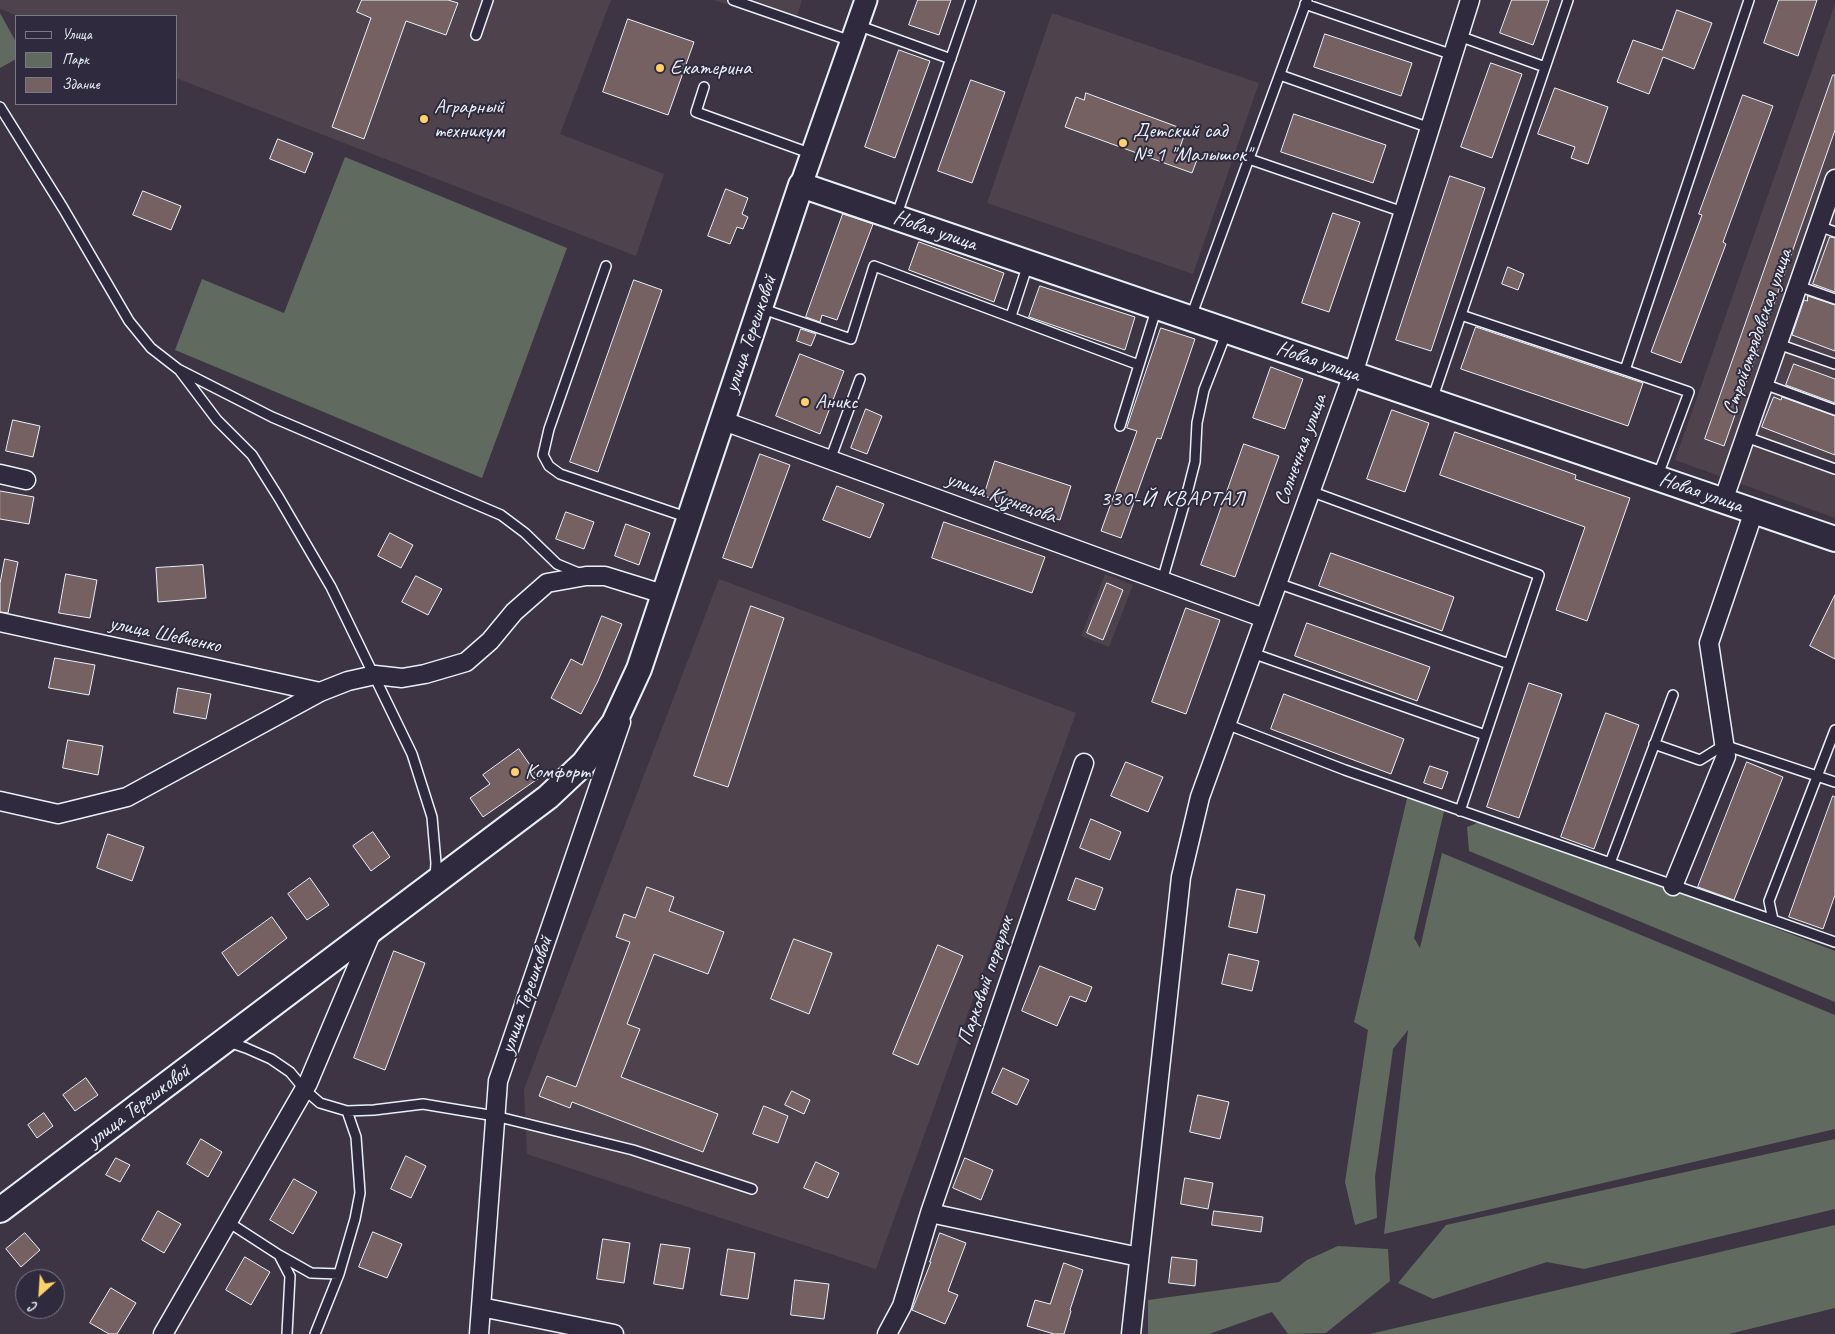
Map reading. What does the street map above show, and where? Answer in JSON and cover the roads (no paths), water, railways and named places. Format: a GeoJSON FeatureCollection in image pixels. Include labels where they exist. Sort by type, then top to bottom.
{"type":"FeatureCollection","features":[{"type":"Feature","properties":{"kind":"main road","name":"Новая улица"},"geometry":{"type":"LineString","coordinates":[[801,185],[1835,539]]}},
{"type":"Feature","properties":{"kind":"main road","name":"улица Терешковой"},"geometry":{"type":"LineString","coordinates":[[0,1210],[548,797],[584,763],[614,724],[639,669],[801,185]]}},
{"type":"Feature","properties":{"kind":"street","name":"улица Терешковой"},"geometry":{"type":"LineString","coordinates":[[801,185],[866,0]]}},
{"type":"Feature","properties":{"kind":"street","name":"Солнечная улица"},"geometry":{"type":"LineString","coordinates":[[1139,1257],[1181,878],[1200,797],[1353,374],[1470,0]]}},
{"type":"Feature","properties":{"kind":"street","name":"Стройотрядовская улица"},"geometry":{"type":"LineString","coordinates":[[1723,501],[1798,286],[1827,229],[1835,179]]}},
{"type":"Feature","properties":{"kind":"street","name":"улица Кузнецова"},"geometry":{"type":"LineString","coordinates":[[722,420],[1264,618]]}},
{"type":"Feature","properties":{"kind":"street"},"geometry":{"type":"LineString","coordinates":[[0,474],[26,480]]}},
{"type":"Feature","properties":{"kind":"street"},"geometry":{"type":"LineString","coordinates":[[1673,886],[1726,756],[1709,643],[1754,511]]}},
{"type":"Feature","properties":{"kind":"street"},"geometry":{"type":"LineString","coordinates":[[0,801],[58,814],[127,797],[320,692],[348,681],[375,675],[402,678],[425,674],[466,662],[490,641],[514,612],[547,583],[586,576],[605,576],[663,594]]}},
{"type":"Feature","properties":{"kind":"street","name":"улица Шевченко"},"geometry":{"type":"LineString","coordinates":[[0,622],[320,692]]}},
{"type":"Feature","properties":{"kind":"street","name":"улица Терешковой"},"geometry":{"type":"LineString","coordinates":[[480,1334],[498,1081],[639,669]]}},
{"type":"Feature","properties":{"kind":"street","name":"Парковый переулок"},"geometry":{"type":"LineString","coordinates":[[887,1334],[902,1306],[930,1213],[1084,763]]}},
{"type":"Feature","properties":{"kind":"street"},"geometry":{"type":"LineString","coordinates":[[163,1334],[305,1090],[373,929]]}},
{"type":"Feature","properties":{"kind":"street"},"geometry":{"type":"LineString","coordinates":[[930,1213],[1139,1257],[1131,1334]]}},
{"type":"Feature","properties":{"kind":"street"},"geometry":{"type":"LineString","coordinates":[[481,1307],[614,1334]]}},
{"type":"Feature","properties":{"kind":"lane"},"geometry":{"type":"LineString","coordinates":[[476,35],[488,0]]}},
{"type":"Feature","properties":{"kind":"lane"},"geometry":{"type":"LineString","coordinates":[[733,0],[951,59]]}},
{"type":"Feature","properties":{"kind":"lane"},"geometry":{"type":"LineString","coordinates":[[896,217],[971,0]]}},
{"type":"Feature","properties":{"kind":"lane"},"geometry":{"type":"LineString","coordinates":[[1432,401],[1568,0]]}},
{"type":"Feature","properties":{"kind":"lane"},"geometry":{"type":"LineString","coordinates":[[1625,370],[1749,0]]}},
{"type":"Feature","properties":{"kind":"lane"},"geometry":{"type":"LineString","coordinates":[[1191,318],[1306,2],[1453,55]]}},
{"type":"Feature","properties":{"kind":"lane"},"geometry":{"type":"LineString","coordinates":[[1459,36],[1545,67]]}},
{"type":"Feature","properties":{"kind":"lane"},"geometry":{"type":"LineString","coordinates":[[1280,75],[1430,128]]}},
{"type":"Feature","properties":{"kind":"lane"},"geometry":{"type":"LineString","coordinates":[[704,87],[696,112],[812,154]]}},
{"type":"Feature","properties":{"kind":"lane"},"geometry":{"type":"LineString","coordinates":[[0,107],[63,208],[129,321],[151,348],[178,369],[272,416],[501,515],[526,533],[557,564],[586,576]]}},
{"type":"Feature","properties":{"kind":"lane"},"geometry":{"type":"LineString","coordinates":[[1249,159],[1403,212]]}},
{"type":"Feature","properties":{"kind":"lane"},"geometry":{"type":"LineString","coordinates":[[1011,316],[1029,263]]}},
{"type":"Feature","properties":{"kind":"lane"},"geometry":{"type":"LineString","coordinates":[[606,266],[550,429],[543,455],[549,466],[560,474],[689,518]]}},
{"type":"Feature","properties":{"kind":"lane"},"geometry":{"type":"LineString","coordinates":[[759,308],[851,339],[874,266],[1139,365]]}},
{"type":"Feature","properties":{"kind":"lane"},"geometry":{"type":"LineString","coordinates":[[1798,286],[1835,299]]}},
{"type":"Feature","properties":{"kind":"lane"},"geometry":{"type":"LineString","coordinates":[[1120,426],[1157,307]]}},
{"type":"Feature","properties":{"kind":"lane"},"geometry":{"type":"LineString","coordinates":[[1461,315],[1689,392],[1657,478]]}},
{"type":"Feature","properties":{"kind":"lane"},"geometry":{"type":"LineString","coordinates":[[1162,581],[1195,462],[1197,423],[1204,390],[1227,330]]}},
{"type":"Feature","properties":{"kind":"lane"},"geometry":{"type":"LineString","coordinates":[[1778,344],[1835,364]]}},
{"type":"Feature","properties":{"kind":"lane"},"geometry":{"type":"LineString","coordinates":[[178,369],[217,420],[252,455],[331,587],[375,675],[412,754],[432,817],[436,863],[434,883]]}},
{"type":"Feature","properties":{"kind":"lane"},"geometry":{"type":"LineString","coordinates":[[830,460],[860,378]]}},
{"type":"Feature","properties":{"kind":"lane"},"geometry":{"type":"LineString","coordinates":[[1764,384],[1835,410]]}},
{"type":"Feature","properties":{"kind":"lane"},"geometry":{"type":"LineString","coordinates":[[1746,437],[1835,469]]}},
{"type":"Feature","properties":{"kind":"lane"},"geometry":{"type":"LineString","coordinates":[[1310,491],[1539,575],[1460,811]]}},
{"type":"Feature","properties":{"kind":"lane"},"geometry":{"type":"LineString","coordinates":[[1277,582],[1509,664]]}},
{"type":"Feature","properties":{"kind":"lane"},"geometry":{"type":"LineString","coordinates":[[1252,653],[1485,735]]}},
{"type":"Feature","properties":{"kind":"lane"},"geometry":{"type":"LineString","coordinates":[[1610,863],[1673,695]]}},
{"type":"Feature","properties":{"kind":"lane"},"geometry":{"type":"LineString","coordinates":[[1226,724],[1345,770],[1835,942]]}},
{"type":"Feature","properties":{"kind":"lane"},"geometry":{"type":"LineString","coordinates":[[1773,920],[1768,900],[1835,730]]}},
{"type":"Feature","properties":{"kind":"lane"},"geometry":{"type":"LineString","coordinates":[[1654,744],[1700,760],[1724,745],[1835,782]]}},
{"type":"Feature","properties":{"kind":"lane"},"geometry":{"type":"LineString","coordinates":[[224,1041],[271,1059],[290,1072],[305,1090],[320,1103],[347,1111],[423,1104],[495,1116],[632,1150],[752,1189]]}},
{"type":"Feature","properties":{"kind":"lane"},"geometry":{"type":"LineString","coordinates":[[315,1334],[339,1274],[355,1219],[360,1193],[356,1137],[347,1111]]}},
{"type":"Feature","properties":{"kind":"lane"},"geometry":{"type":"LineString","coordinates":[[228,1222],[279,1255],[312,1273],[339,1274]]}},
{"type":"Feature","properties":{"kind":"lane"},"geometry":{"type":"LineString","coordinates":[[279,1255],[290,1276],[287,1334]]}},
{"type":"Feature","properties":{"kind":"place","name":"Екатерина"},"geometry":{"type":"Point","coordinates":[660,68]}},
{"type":"Feature","properties":{"kind":"place","name":"Аграрный техникум"},"geometry":{"type":"Point","coordinates":[424,119]}},
{"type":"Feature","properties":{"kind":"place","name":"Детский сад № 1 \"Малышок\""},"geometry":{"type":"Point","coordinates":[1123,143]}},
{"type":"Feature","properties":{"kind":"place","name":"Аникс"},"geometry":{"type":"Point","coordinates":[805,402]}},
{"type":"Feature","properties":{"kind":"place","name":"Комфорт"},"geometry":{"type":"Point","coordinates":[515,772]}},
{"type":"Feature","properties":{"kind":"district","name":"330-Й КВАРТАЛ"},"geometry":{"type":"Point","coordinates":[1173,499]}}]}
